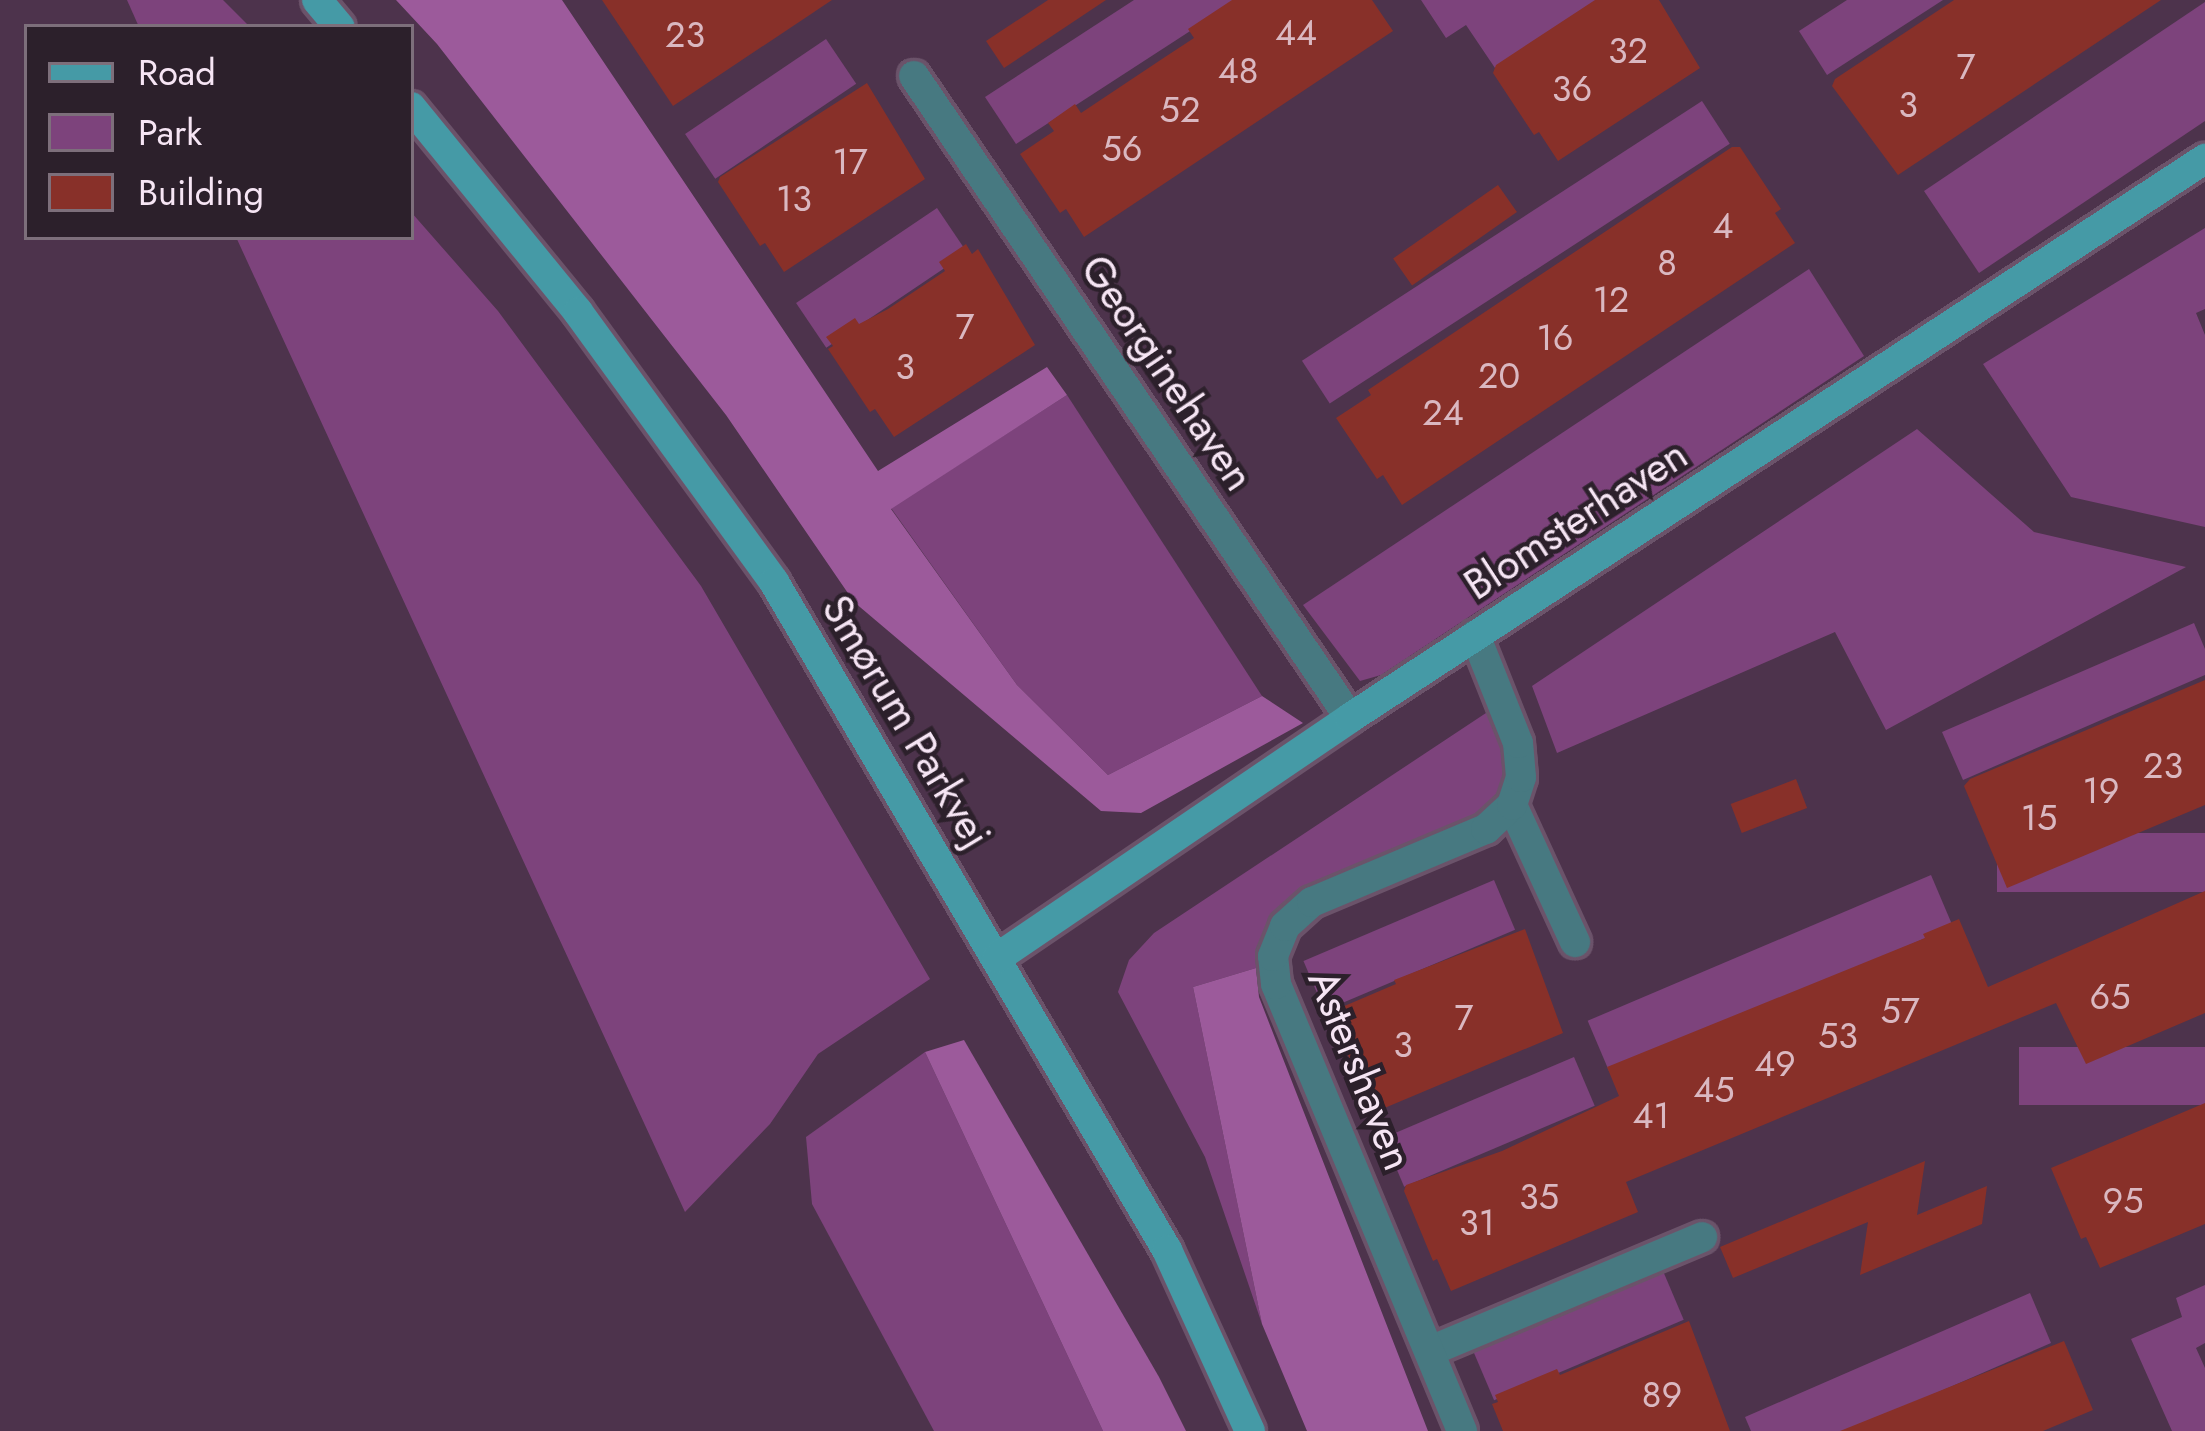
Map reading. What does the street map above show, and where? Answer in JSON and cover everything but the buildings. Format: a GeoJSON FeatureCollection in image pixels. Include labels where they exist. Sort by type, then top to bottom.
{"type":"FeatureCollection","features":[{"type":"Feature","properties":{"kind":"street"},"geometry":{"type":"LineString","coordinates":[[316,0],[337,24]]}},
{"type":"Feature","properties":{"kind":"street","name":"Georginehaven"},"geometry":{"type":"LineString","coordinates":[[914,76],[1350,718]]}},
{"type":"Feature","properties":{"kind":"street","name":"Smørum Parkvej"},"geometry":{"type":"LineString","coordinates":[[414,111],[578,312],[774,582],[1167,1250],[1250,1431]]}},
{"type":"Feature","properties":{"kind":"street","name":"Blomsterhaven"},"geometry":{"type":"LineString","coordinates":[[997,958],[1475,635],[2205,159]]}},
{"type":"Feature","properties":{"kind":"street"},"geometry":{"type":"LineString","coordinates":[[1475,635],[1518,743],[1521,777],[1512,806],[1575,941]]}},
{"type":"Feature","properties":{"kind":"street","name":"Astershaven"},"geometry":{"type":"LineString","coordinates":[[1462,1431],[1276,984],[1273,956],[1285,926],[1312,902],[1486,829],[1512,806]]}},
{"type":"Feature","properties":{"kind":"street"},"geometry":{"type":"LineString","coordinates":[[1430,1351],[1702,1237]]}},
{"type":"Feature","properties":{"kind":"green space"},"geometry":{"type":"Polygon","coordinates":[[[127,0],[223,0],[247,24],[138,24],[127,0]]]}},
{"type":"Feature","properties":{"kind":"green space"},"geometry":{"type":"Polygon","coordinates":[[[1134,0],[1238,0],[1016,144],[985,97],[1134,0]]]}},
{"type":"Feature","properties":{"kind":"green space"},"geometry":{"type":"Polygon","coordinates":[[[1421,0],[1598,0],[1495,68],[1466,25],[1446,38],[1421,0]]]}},
{"type":"Feature","properties":{"kind":"green space"},"geometry":{"type":"Polygon","coordinates":[[[1847,0],[1943,0],[1827,75],[1799,31],[1847,0]]]}},
{"type":"Feature","properties":{"kind":"green space"},"geometry":{"type":"Polygon","coordinates":[[[2205,2],[2205,121],[1979,273],[1924,191],[2205,2]]]}},
{"type":"Feature","properties":{"kind":"green space"},"geometry":{"type":"Polygon","coordinates":[[[826,39],[856,84],[715,179],[685,134],[826,39]]]}},
{"type":"Feature","properties":{"kind":"green space"},"geometry":{"type":"Polygon","coordinates":[[[1702,101],[1730,144],[1330,404],[1302,361],[1702,101]]]}},
{"type":"Feature","properties":{"kind":"green space"},"geometry":{"type":"Polygon","coordinates":[[[937,208],[967,253],[826,348],[796,303],[937,208]]]}},
{"type":"Feature","properties":{"kind":"green space"},"geometry":{"type":"Polygon","coordinates":[[[414,215],[498,311],[701,586],[930,979],[818,1054],[770,1124],[685,1212],[237,240],[414,240],[414,215]]]}},
{"type":"Feature","properties":{"kind":"green space"},"geometry":{"type":"Polygon","coordinates":[[[2205,228],[2205,309],[2196,313],[2205,335],[2205,527],[2071,497],[1983,364],[2205,228]]]}},
{"type":"Feature","properties":{"kind":"green space"},"geometry":{"type":"Polygon","coordinates":[[[1809,269],[1864,356],[1381,675],[1360,681],[1303,605],[1809,269]]]}},
{"type":"Feature","properties":{"kind":"green space"},"geometry":{"type":"Polygon","coordinates":[[[1067,395],[1262,696],[1108,775],[1017,685],[891,508],[1067,395]]]}},
{"type":"Feature","properties":{"kind":"green space"},"geometry":{"type":"Polygon","coordinates":[[[1917,429],[2034,532],[2186,567],[1886,730],[1835,632],[1557,753],[1532,686],[1917,429]]]}},
{"type":"Feature","properties":{"kind":"green space"},"geometry":{"type":"Polygon","coordinates":[[[2194,623],[2205,649],[2205,675],[1963,780],[1942,732],[2194,623]]]}},
{"type":"Feature","properties":{"kind":"green space"},"geometry":{"type":"Polygon","coordinates":[[[1489,711],[1509,761],[1502,796],[1472,819],[1349,872],[1280,917],[1256,968],[1193,987],[1262,1324],[1205,1157],[1118,992],[1129,960],[1154,933],[1489,711]]]}},
{"type":"Feature","properties":{"kind":"green space"},"geometry":{"type":"Polygon","coordinates":[[[1997,833],[2205,833],[2205,892],[1997,892],[1997,833]]]}},
{"type":"Feature","properties":{"kind":"green space"},"geometry":{"type":"Polygon","coordinates":[[[1931,875],[1953,927],[1610,1072],[1588,1021],[1931,875]]]}},
{"type":"Feature","properties":{"kind":"green space"},"geometry":{"type":"Polygon","coordinates":[[[1494,880],[1515,930],[1325,1011],[1303,961],[1494,880]]]}},
{"type":"Feature","properties":{"kind":"green space"},"geometry":{"type":"Polygon","coordinates":[[[2019,1047],[2205,1047],[2205,1105],[2019,1105],[2019,1047]]]}},
{"type":"Feature","properties":{"kind":"green space"},"geometry":{"type":"Polygon","coordinates":[[[925,1052],[1103,1431],[934,1431],[812,1204],[806,1137],[925,1052]]]}},
{"type":"Feature","properties":{"kind":"green space"},"geometry":{"type":"Polygon","coordinates":[[[1574,1057],[1595,1106],[1404,1187],[1383,1138],[1574,1057]]]}},
{"type":"Feature","properties":{"kind":"green space"},"geometry":{"type":"Polygon","coordinates":[[[1663,1271],[1684,1320],[1494,1400],[1473,1351],[1663,1271]]]}},
{"type":"Feature","properties":{"kind":"green space"},"geometry":{"type":"Polygon","coordinates":[[[2205,1285],[2205,1343],[2196,1348],[2205,1368],[2205,1431],[2172,1431],[2131,1339],[2182,1317],[2176,1298],[2205,1285]]]}},
{"type":"Feature","properties":{"kind":"green space"},"geometry":{"type":"Polygon","coordinates":[[[2030,1293],[2051,1343],[1849,1431],[1751,1431],[1745,1417],[2030,1293]]]}},
{"type":"Feature","properties":{"kind":"shaded area"},"geometry":{"type":"Polygon","coordinates":[[[396,0],[562,0],[878,471],[1047,367],[1067,395],[891,509],[1017,685],[1108,775],[1262,696],[1303,723],[1141,813],[1101,811],[854,602],[726,415],[437,44],[396,0]]]}},
{"type":"Feature","properties":{"kind":"shaded area"},"geometry":{"type":"Polygon","coordinates":[[[1256,968],[1259,997],[1428,1431],[1307,1431],[1262,1324],[1193,987],[1256,968]]]}},
{"type":"Feature","properties":{"kind":"shaded area"},"geometry":{"type":"Polygon","coordinates":[[[964,1040],[1186,1431],[1103,1431],[925,1052],[964,1040]]]}}]}
